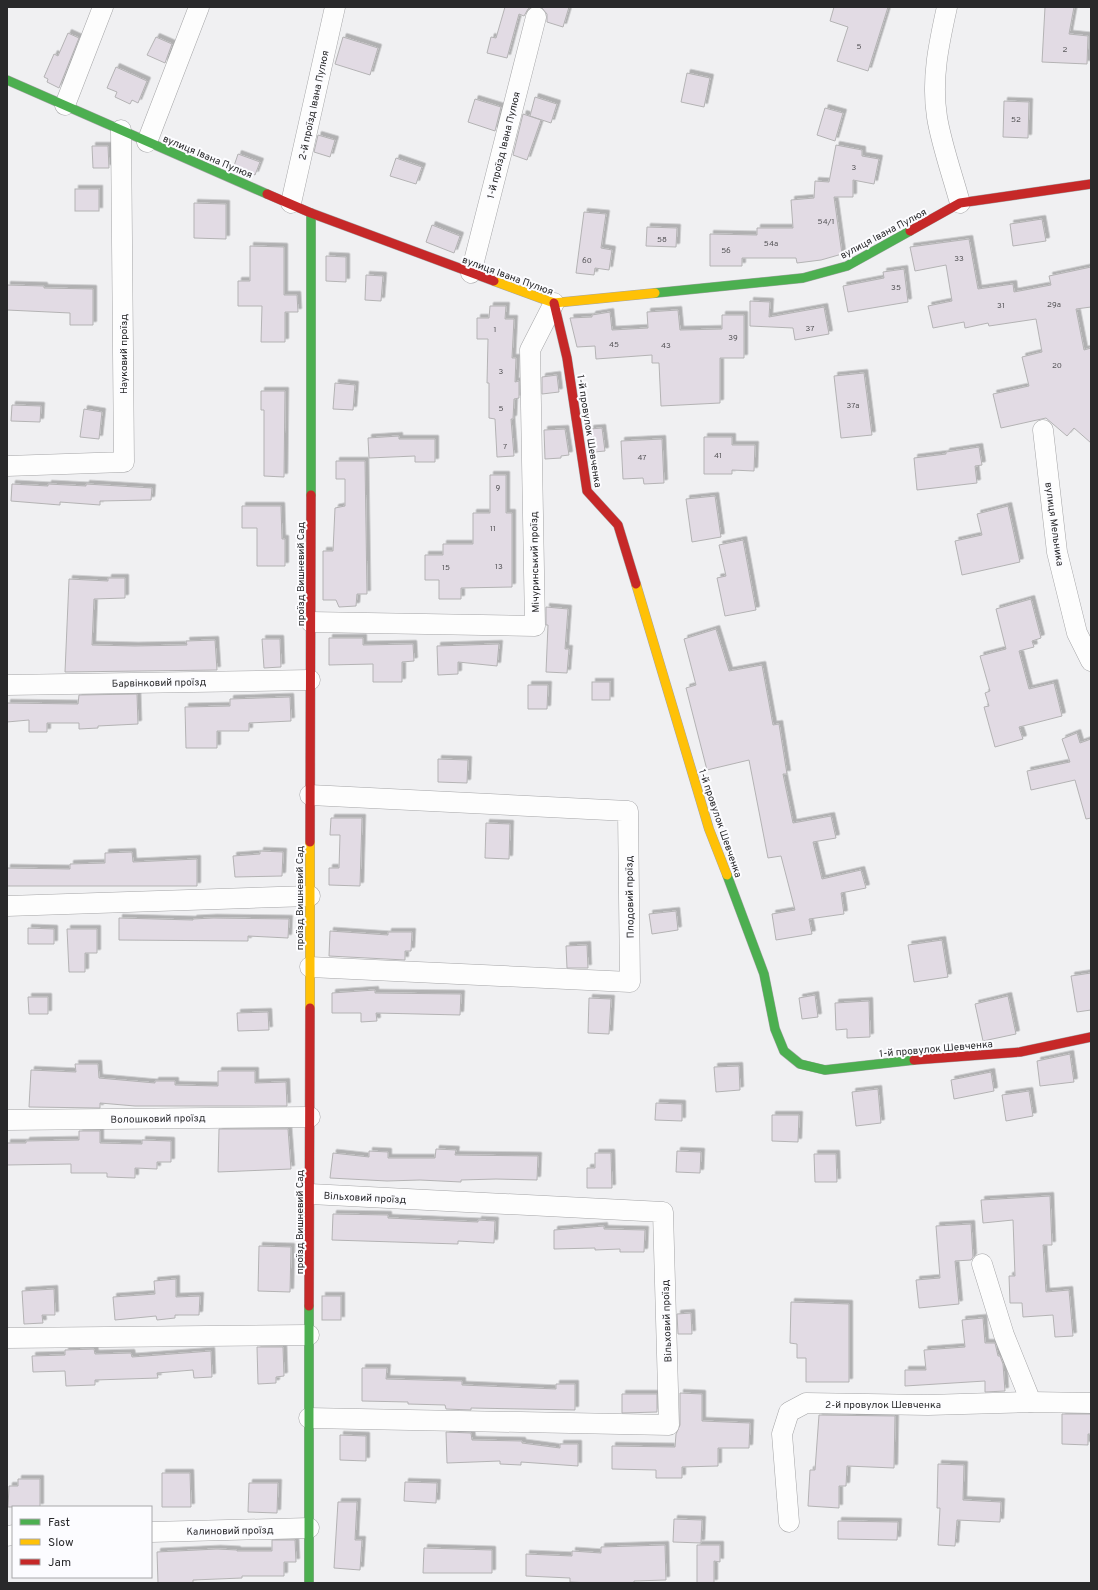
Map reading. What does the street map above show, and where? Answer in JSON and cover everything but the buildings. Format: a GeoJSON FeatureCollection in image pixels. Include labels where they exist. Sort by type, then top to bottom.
{"type":"FeatureCollection","features":[{"type":"Feature","properties":{"kind":"street"},"geometry":{"type":"LineString","coordinates":[[65,105],[103,7]]}},
{"type":"Feature","properties":{"kind":"street"},"geometry":{"type":"LineString","coordinates":[[148,142],[199,7]]}},
{"type":"Feature","properties":{"kind":"street","name":"2-й проїзд Івана Пулюя"},"geometry":{"type":"LineString","coordinates":[[291,203],[335,7]]}},
{"type":"Feature","properties":{"kind":"street"},"geometry":{"type":"LineString","coordinates":[[948,7],[937,54],[935,83],[936,110],[960,203]]}},
{"type":"Feature","properties":{"kind":"street","name":"1-й проїзд Івана Пулюя"},"geometry":{"type":"LineString","coordinates":[[471,273],[536,17]]}},
{"type":"Feature","properties":{"kind":"street","name":"вулиця Івана Пулюя"},"geometry":{"type":"LineString","coordinates":[[7,80],[311,213],[554,304],[803,278],[847,266],[960,203],[1091,184]]}},
{"type":"Feature","properties":{"kind":"street","name":"Науковий проїзд"},"geometry":{"type":"LineString","coordinates":[[7,466],[124,462],[121,130]]}},
{"type":"Feature","properties":{"kind":"street","name":"проїзд Вишневий Сад"},"geometry":{"type":"LineString","coordinates":[[309,1583],[311,213]]}},
{"type":"Feature","properties":{"kind":"street","name":"Мічуринський проїзд"},"geometry":{"type":"LineString","coordinates":[[311,622],[535,626],[530,350],[554,304]]}},
{"type":"Feature","properties":{"kind":"street","name":"1-й провулок Шевченка"},"geometry":{"type":"LineString","coordinates":[[554,304],[567,358],[587,490],[618,525],[709,829],[764,974],[775,1029],[784,1051],[800,1064],[825,1070],[899,1061],[1020,1052],[1091,1037]]}},
{"type":"Feature","properties":{"kind":"street","name":"вулиця Мельника"},"geometry":{"type":"LineString","coordinates":[[1043,430],[1057,552],[1077,633],[1091,661]]}},
{"type":"Feature","properties":{"kind":"street","name":"Барвінковий проїзд"},"geometry":{"type":"LineString","coordinates":[[7,685],[310,680]]}},
{"type":"Feature","properties":{"kind":"street","name":"Плодовий проїзд"},"geometry":{"type":"LineString","coordinates":[[310,795],[628,811],[630,982],[310,967]]}},
{"type":"Feature","properties":{"kind":"street"},"geometry":{"type":"LineString","coordinates":[[7,906],[310,896]]}},
{"type":"Feature","properties":{"kind":"street","name":"Волошковий проїзд"},"geometry":{"type":"LineString","coordinates":[[7,1120],[310,1117]]}},
{"type":"Feature","properties":{"kind":"street","name":"Вільховий проїзд"},"geometry":{"type":"LineString","coordinates":[[309,1418],[669,1425],[663,1212],[310,1194]]}},
{"type":"Feature","properties":{"kind":"street"},"geometry":{"type":"LineString","coordinates":[[982,1264],[1004,1335],[1031,1402]]}},
{"type":"Feature","properties":{"kind":"street"},"geometry":{"type":"LineString","coordinates":[[7,1338],[309,1335]]}},
{"type":"Feature","properties":{"kind":"street","name":"2-й провулок Шевченка"},"geometry":{"type":"LineString","coordinates":[[789,1522],[782,1434],[790,1412],[806,1403],[928,1405],[1031,1402],[1091,1403]]}},
{"type":"Feature","properties":{"kind":"street","name":"Калиновий проїзд"},"geometry":{"type":"LineString","coordinates":[[152,1532],[309,1528]]}},
{"type":"Feature","properties":{"kind":"traffic: fast"},"geometry":{"type":"LineString","coordinates":[[7,80],[267,194]]}},
{"type":"Feature","properties":{"kind":"traffic: fast"},"geometry":{"type":"LineString","coordinates":[[311,213],[311,495]]}},
{"type":"Feature","properties":{"kind":"traffic: fast"},"geometry":{"type":"LineString","coordinates":[[655,293],[803,278],[847,266],[910,231]]}},
{"type":"Feature","properties":{"kind":"traffic: fast"},"geometry":{"type":"LineString","coordinates":[[727,875],[764,974],[775,1029],[784,1051],[800,1064],[825,1070],[914,1060]]}},
{"type":"Feature","properties":{"kind":"traffic: fast"},"geometry":{"type":"LineString","coordinates":[[309,1306],[309,1583]]}},
{"type":"Feature","properties":{"kind":"traffic: slow"},"geometry":{"type":"LineString","coordinates":[[494,281],[554,303],[655,293]]}},
{"type":"Feature","properties":{"kind":"traffic: slow"},"geometry":{"type":"LineString","coordinates":[[636,584],[709,829],[727,875]]}},
{"type":"Feature","properties":{"kind":"traffic: slow"},"geometry":{"type":"LineString","coordinates":[[310,842],[310,1008]]}},
{"type":"Feature","properties":{"kind":"traffic: jam"},"geometry":{"type":"LineString","coordinates":[[910,231],[960,203],[1091,184]]}},
{"type":"Feature","properties":{"kind":"traffic: jam"},"geometry":{"type":"LineString","coordinates":[[267,194],[311,213],[494,281]]}},
{"type":"Feature","properties":{"kind":"traffic: jam"},"geometry":{"type":"LineString","coordinates":[[554,303],[567,358],[587,491],[618,525],[636,584]]}},
{"type":"Feature","properties":{"kind":"traffic: jam"},"geometry":{"type":"LineString","coordinates":[[310,842],[311,495]]}},
{"type":"Feature","properties":{"kind":"traffic: jam"},"geometry":{"type":"LineString","coordinates":[[309,1306],[310,1008]]}},
{"type":"Feature","properties":{"kind":"traffic: jam"},"geometry":{"type":"LineString","coordinates":[[914,1060],[1020,1052],[1091,1037]]}}]}
